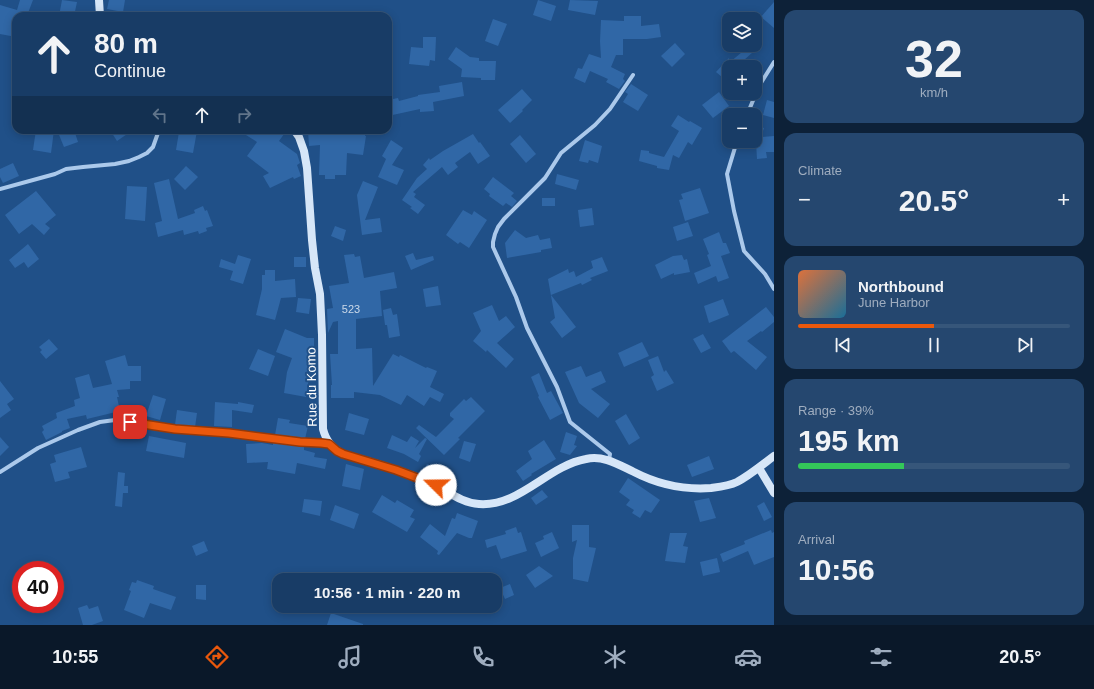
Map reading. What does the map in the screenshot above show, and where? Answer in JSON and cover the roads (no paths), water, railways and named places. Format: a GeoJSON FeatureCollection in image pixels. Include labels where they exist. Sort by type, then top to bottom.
{"type":"FeatureCollection","features":[{"type":"Feature","properties":{"kind":"street"},"geometry":{"type":"LineString","coordinates":[[99,0],[100,12]]}},
{"type":"Feature","properties":{"kind":"street"},"geometry":{"type":"LineString","coordinates":[[750,108],[759,86],[774,62]]}},
{"type":"Feature","properties":{"kind":"street"},"geometry":{"type":"LineString","coordinates":[[609,460],[610,454],[570,422],[557,387],[527,328],[516,297],[493,247],[493,242],[498,227],[504,219],[545,178],[561,154],[595,125],[610,109],[633,75]]}},
{"type":"Feature","properties":{"kind":"street"},"geometry":{"type":"LineString","coordinates":[[0,189],[55,174],[66,169],[115,164],[129,161],[147,153],[153,147],[158,134]]}},
{"type":"Feature","properties":{"kind":"street","name":"Rue du Komo"},"geometry":{"type":"LineString","coordinates":[[297,134],[304,151],[307,168],[312,240],[320,294],[323,429],[329,444]]}},
{"type":"Feature","properties":{"kind":"street"},"geometry":{"type":"LineString","coordinates":[[736,148],[727,174],[744,251],[765,274],[774,289]]}},
{"type":"Feature","properties":{"kind":"street"},"geometry":{"type":"LineString","coordinates":[[0,472],[38,448],[78,430],[100,422],[116,420],[175,429],[229,433],[329,444],[343,454],[421,479],[436,485],[457,498],[477,504],[494,504],[510,498],[553,472],[587,458],[609,460],[661,484],[688,489],[720,487],[736,483],[774,456]]}},
{"type":"Feature","properties":{"kind":"street"},"geometry":{"type":"LineString","coordinates":[[759,468],[774,493]]}}]}
